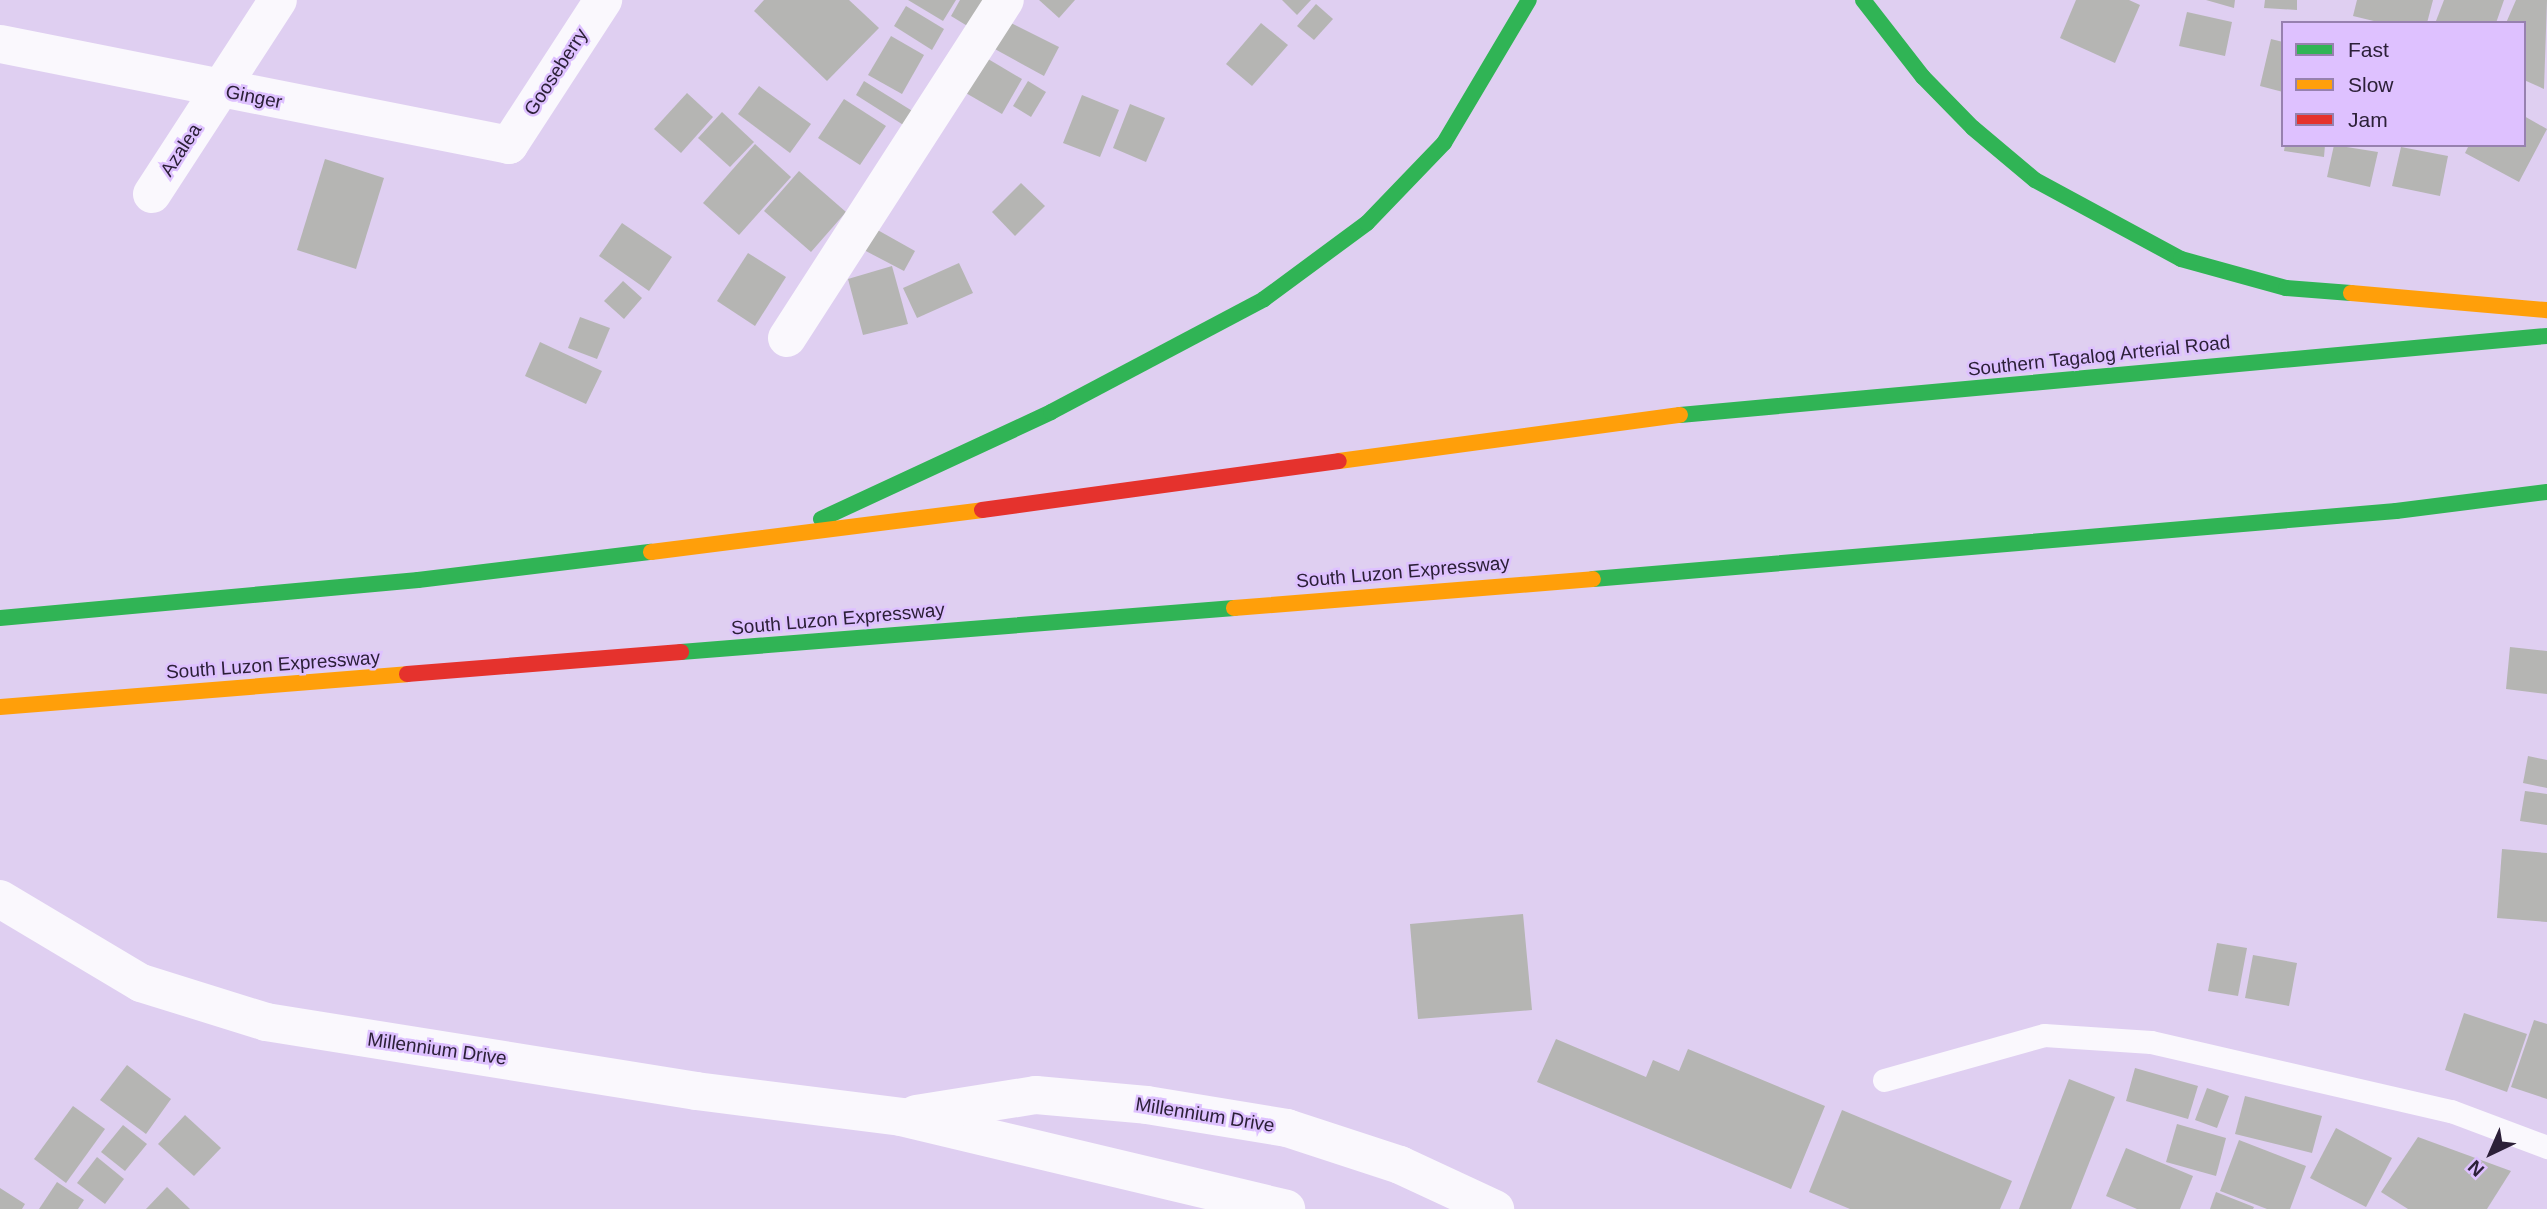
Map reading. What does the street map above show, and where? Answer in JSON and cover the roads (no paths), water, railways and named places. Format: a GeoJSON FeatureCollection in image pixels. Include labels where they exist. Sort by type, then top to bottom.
{"type":"FeatureCollection","features":[{"type":"Feature","properties":{"kind":"highway"},"geometry":{"type":"LineString","coordinates":[[0,618],[418,580],[785,536],[1062,407],[1264,299],[1367,223],[1444,143],[1529,0]]}},
{"type":"Feature","properties":{"kind":"highway"},"geometry":{"type":"LineString","coordinates":[[1863,0],[1923,77],[1973,128],[2035,180],[2180,259],[2286,288],[2547,310]]}},
{"type":"Feature","properties":{"kind":"highway","name":"Southern Tagalog Arterial Road"},"geometry":{"type":"LineString","coordinates":[[785,536],[1656,418],[2547,336]]}},
{"type":"Feature","properties":{"kind":"highway","name":"South Luzon Expressway"},"geometry":{"type":"LineString","coordinates":[[0,707],[681,654],[2396,511],[2547,492]]}},
{"type":"Feature","properties":{"kind":"street","name":"Azalea"},"geometry":{"type":"LineString","coordinates":[[152,194],[278,0]]}},
{"type":"Feature","properties":{"kind":"street","name":"Gooseberry"},"geometry":{"type":"LineString","coordinates":[[509,145],[603,0]]}},
{"type":"Feature","properties":{"kind":"street"},"geometry":{"type":"LineString","coordinates":[[787,338],[1005,0]]}},
{"type":"Feature","properties":{"kind":"street","name":"Ginger"},"geometry":{"type":"LineString","coordinates":[[0,44],[219,90],[509,145]]}},
{"type":"Feature","properties":{"kind":"street","name":"Millennium Drive"},"geometry":{"type":"LineString","coordinates":[[0,899],[141,983],[266,1022],[695,1091],[901,1117],[1286,1209]]}},
{"type":"Feature","properties":{"kind":"street","name":"Millennium Drive"},"geometry":{"type":"LineString","coordinates":[[901,1117],[1036,1095],[1147,1105],[1287,1128],[1400,1165],[1495,1209]]}},
{"type":"Feature","properties":{"kind":"lane"},"geometry":{"type":"LineString","coordinates":[[1884,1080],[2044,1035],[2151,1042],[2451,1111],[2547,1147]]}}]}
